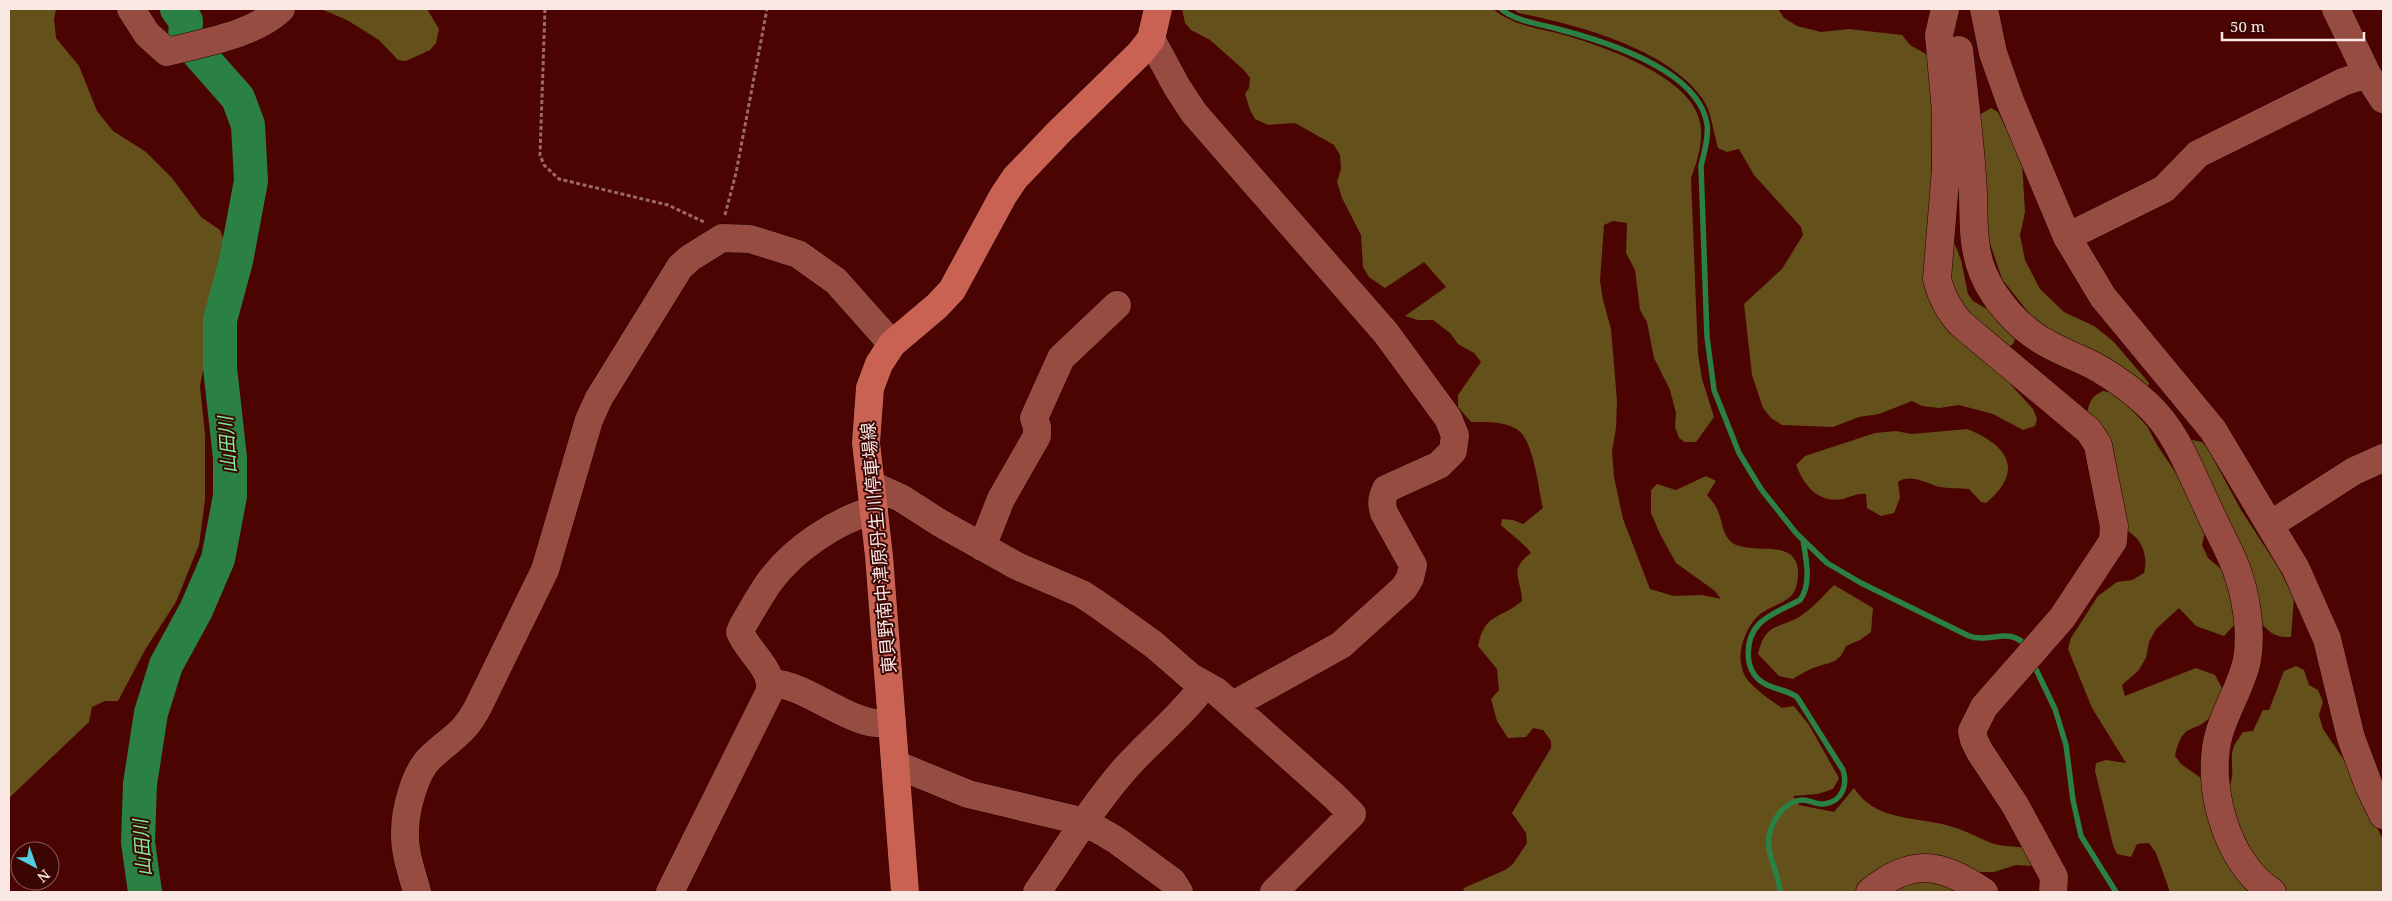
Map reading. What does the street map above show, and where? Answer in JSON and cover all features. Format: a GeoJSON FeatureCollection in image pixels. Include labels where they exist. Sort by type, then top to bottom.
{"type":"FeatureCollection","features":[{"type":"Feature","properties":{"kind":"main road","name":"東貝野南中津原丹生川停車場線"},"geometry":{"type":"LineString","coordinates":[[905,892],[873,497],[866,443],[867,407],[870,388],[879,364],[892,344],[937,306],[952,290],[1003,196],[1015,178],[1140,53],[1151,39],[1158,9]]}},
{"type":"Feature","properties":{"kind":"street"},"geometry":{"type":"LineString","coordinates":[[132,9],[148,34],[167,52],[258,25],[281,9]]}},
{"type":"Feature","properties":{"kind":"street"},"geometry":{"type":"LineString","coordinates":[[1946,9],[1939,35],[1946,111],[1946,169],[1937,257],[1937,279],[1941,294],[1948,309],[1960,323],[2089,431],[2098,445],[2114,526],[2113,541],[2062,618],[1984,707],[1972,731],[1974,740],[2015,805],[2054,877],[2053,892]]}},
{"type":"Feature","properties":{"kind":"street"},"geometry":{"type":"LineString","coordinates":[[1956,9],[1973,180],[1973,238],[1986,278],[2001,302],[2033,336],[2100,369],[2153,410],[2178,444],[2236,569],[2245,599],[2248,629],[2247,660],[2216,748],[2216,789],[2220,814],[2236,849],[2254,878],[2272,892]]}},
{"type":"Feature","properties":{"kind":"street"},"geometry":{"type":"LineString","coordinates":[[1984,9],[1992,53],[2067,237],[2103,297],[2213,430],[2296,569],[2323,630],[2351,738],[2369,786],[2383,815]]}},
{"type":"Feature","properties":{"kind":"street"},"geometry":{"type":"LineString","coordinates":[[2344,14],[2367,74],[2383,99]]}},
{"type":"Feature","properties":{"kind":"street"},"geometry":{"type":"LineString","coordinates":[[1151,39],[1177,87],[1194,112],[1386,333],[1443,409],[1455,435],[1454,451],[1439,465],[1386,489],[1382,496],[1381,505],[1384,512],[1413,565],[1410,578],[1404,588],[1341,645],[1233,705]]}},
{"type":"Feature","properties":{"kind":"street"},"geometry":{"type":"LineString","coordinates":[[2067,237],[2164,189],[2198,154],[2343,82],[2367,74]]}},
{"type":"Feature","properties":{"kind":"street"},"geometry":{"type":"LineString","coordinates":[[417,892],[404,831],[412,792],[422,766],[469,724],[535,592],[555,542],[590,420],[599,398],[676,272],[690,258],[722,238],[750,240],[792,252],[825,271],[853,297],[892,344]]}},
{"type":"Feature","properties":{"kind":"street"},"geometry":{"type":"LineString","coordinates":[[982,547],[1000,499],[1037,436],[1034,418],[1061,358],[1117,305]]}},
{"type":"Feature","properties":{"kind":"street"},"geometry":{"type":"LineString","coordinates":[[2270,525],[2354,470],[2383,458]]}},
{"type":"Feature","properties":{"kind":"street"},"geometry":{"type":"LineString","coordinates":[[670,892],[769,693],[772,683],[743,640],[740,632],[743,625],[769,582],[797,553],[846,520],[873,497],[901,498],[940,524],[1017,566],[1082,594],[1153,644],[1191,677],[1216,691],[1352,814],[1274,892]]}},
{"type":"Feature","properties":{"kind":"street"},"geometry":{"type":"LineString","coordinates":[[772,683],[788,686],[873,724],[892,722]]}},
{"type":"Feature","properties":{"kind":"street"},"geometry":{"type":"LineString","coordinates":[[1038,892],[1085,822],[1140,751],[1194,698],[1204,685]]}},
{"type":"Feature","properties":{"kind":"street"},"geometry":{"type":"LineString","coordinates":[[895,764],[968,794],[1085,822],[1116,840],[1172,881],[1179,892]]}},
{"type":"Feature","properties":{"kind":"street"},"geometry":{"type":"LineString","coordinates":[[1870,892],[1893,874],[1920,867],[1944,871],[1965,879],[1984,892]]}},
{"type":"Feature","properties":{"kind":"path"},"geometry":{"type":"LineString","coordinates":[[545,9],[540,155],[544,165],[559,179],[668,205],[710,225],[722,238]]}},
{"type":"Feature","properties":{"kind":"path"},"geometry":{"type":"LineString","coordinates":[[722,238],[726,207],[736,173],[767,9]]}},
{"type":"Feature","properties":{"kind":"shaded area"},"geometry":{"type":"Polygon","coordinates":[[[9,9],[56,9],[54,19],[56,38],[79,66],[97,111],[113,131],[146,152],[172,178],[201,217],[220,230],[227,248],[200,386],[205,434],[205,500],[199,545],[176,602],[145,650],[118,701],[105,701],[92,707],[89,722],[9,798],[9,9]]]}},
{"type":"Feature","properties":{"kind":"shaded area"},"geometry":{"type":"Polygon","coordinates":[[[321,9],[427,9],[439,29],[436,43],[430,50],[406,61],[398,60],[379,40],[347,20],[321,9]]]}},
{"type":"Feature","properties":{"kind":"shaded area"},"geometry":{"type":"Polygon","coordinates":[[[1182,9],[1493,9],[1510,20],[1568,36],[1625,57],[1665,78],[1681,91],[1693,106],[1701,129],[1699,151],[1691,178],[1698,354],[1702,379],[1714,417],[1696,442],[1685,442],[1679,438],[1675,427],[1676,413],[1670,390],[1654,358],[1647,322],[1640,310],[1635,270],[1626,253],[1627,223],[1613,221],[1604,225],[1600,281],[1611,329],[1617,401],[1616,428],[1612,451],[1614,477],[1623,519],[1650,589],[1674,596],[1702,595],[1721,599],[1715,591],[1676,563],[1651,513],[1651,490],[1657,484],[1676,490],[1706,476],[1716,481],[1707,495],[1716,507],[1724,532],[1730,541],[1742,547],[1785,552],[1792,556],[1796,562],[1798,581],[1793,594],[1761,614],[1752,623],[1744,637],[1741,661],[1745,676],[1757,689],[1782,708],[1794,706],[1809,725],[1839,778],[1833,789],[1818,794],[1793,796],[1799,805],[1834,812],[1854,788],[1862,798],[1883,812],[1952,827],[1997,845],[2027,848],[2032,866],[2016,865],[1994,872],[1974,872],[1952,866],[1861,892],[1463,892],[1464,888],[1505,870],[1513,864],[1527,843],[1526,833],[1512,813],[1551,748],[1551,741],[1543,730],[1533,728],[1526,737],[1508,738],[1497,721],[1491,699],[1499,690],[1497,669],[1478,646],[1481,635],[1489,622],[1522,601],[1517,575],[1519,565],[1531,553],[1501,525],[1502,519],[1513,520],[1523,524],[1543,508],[1532,454],[1528,444],[1518,430],[1501,424],[1471,422],[1458,407],[1458,395],[1481,362],[1474,353],[1458,344],[1450,333],[1433,320],[1418,320],[1405,316],[1446,287],[1424,262],[1385,288],[1369,277],[1363,267],[1361,235],[1342,198],[1337,182],[1341,169],[1340,155],[1334,145],[1295,123],[1268,125],[1255,119],[1245,94],[1249,88],[1250,78],[1244,70],[1210,40],[1191,30],[1185,23],[1182,9]]]}},
{"type":"Feature","properties":{"kind":"shaded area"},"geometry":{"type":"Polygon","coordinates":[[[1513,9],[1778,9],[1784,18],[1797,26],[1821,32],[1849,29],[1902,35],[1910,45],[1933,58],[1930,257],[2004,377],[2033,409],[2037,419],[2035,426],[2023,430],[1993,414],[1959,405],[1939,408],[1922,406],[1912,401],[1879,414],[1859,417],[1833,427],[1782,425],[1771,418],[1763,408],[1752,375],[1744,304],[1782,269],[1803,235],[1801,227],[1754,175],[1739,149],[1727,152],[1718,148],[1705,103],[1686,80],[1666,65],[1618,41],[1566,24],[1518,13],[1513,9]]]}},
{"type":"Feature","properties":{"kind":"shaded area"},"geometry":{"type":"Polygon","coordinates":[[[1991,108],[1998,112],[2022,162],[2025,212],[2020,235],[2025,260],[2040,289],[2064,312],[2094,326],[2113,341],[2149,383],[2145,395],[2036,322],[2002,279],[1986,231],[1979,115],[1991,108]]]}},
{"type":"Feature","properties":{"kind":"shaded area"},"geometry":{"type":"Polygon","coordinates":[[[1949,213],[1956,217],[1954,242],[1961,260],[1968,294],[1973,301],[2003,318],[2017,335],[2013,344],[2004,350],[1994,349],[1956,312],[1945,294],[1943,255],[1946,216],[1949,213]]]}},
{"type":"Feature","properties":{"kind":"shaded area"},"geometry":{"type":"Polygon","coordinates":[[[2103,391],[2116,393],[2147,426],[2157,445],[2188,491],[2205,532],[2202,545],[2208,558],[2227,574],[2236,623],[2224,636],[2196,626],[2179,608],[2156,629],[2149,642],[2146,658],[2138,671],[2122,685],[2125,696],[2196,668],[2215,675],[2224,692],[2216,709],[2206,721],[2186,732],[2178,744],[2175,756],[2181,764],[2201,778],[2251,892],[2170,892],[2156,853],[2149,843],[2137,844],[2131,857],[2117,854],[2113,845],[2095,771],[2096,763],[2106,760],[2126,763],[2092,708],[2068,649],[2071,638],[2098,596],[2117,582],[2132,580],[2144,573],[2145,566],[2144,553],[2139,541],[2129,532],[2122,529],[2087,418],[2090,402],[2103,391]]]}},
{"type":"Feature","properties":{"kind":"shaded area"},"geometry":{"type":"Polygon","coordinates":[[[1967,429],[1993,443],[2006,460],[2008,470],[2005,480],[1998,491],[1986,503],[1981,502],[1969,489],[1940,487],[1917,479],[1907,479],[1898,482],[1900,498],[1894,513],[1881,516],[1867,508],[1866,494],[1834,500],[1819,496],[1808,486],[1796,465],[1805,456],[1875,433],[1896,431],[1912,434],[1967,429]]]}},
{"type":"Feature","properties":{"kind":"shaded area"},"geometry":{"type":"Polygon","coordinates":[[[2192,440],[2202,442],[2208,449],[2241,510],[2278,567],[2294,598],[2291,637],[2271,633],[2257,618],[2187,445],[2192,440]]]}},
{"type":"Feature","properties":{"kind":"shaded area"},"geometry":{"type":"Polygon","coordinates":[[[1834,585],[1873,608],[1871,632],[1860,640],[1846,646],[1839,658],[1833,662],[1802,673],[1793,679],[1779,676],[1758,654],[1765,636],[1775,627],[1794,620],[1806,612],[1834,585]]]}},
{"type":"Feature","properties":{"kind":"shaded area"},"geometry":{"type":"Polygon","coordinates":[[[2296,666],[2304,670],[2309,685],[2318,690],[2323,702],[2319,715],[2323,729],[2348,766],[2383,840],[2383,892],[2283,891],[2246,854],[2226,791],[2230,786],[2232,775],[2232,751],[2243,732],[2253,731],[2263,710],[2269,710],[2284,671],[2296,666]]]}},
{"type":"Feature","properties":{"kind":"shaded area"},"geometry":{"type":"Polygon","coordinates":[[[1913,874],[1975,892],[1877,892],[1913,874]]]}},
{"type":"Feature","properties":{"kind":"waterway","name":"山田川"},"geometry":{"type":"LineString","coordinates":[[145,892],[138,842],[140,784],[151,713],[166,665],[196,610],[218,559],[230,496],[230,458],[220,368],[220,320],[236,261],[251,181],[248,125],[238,98],[185,38],[186,21],[177,9]]}},
{"type":"Feature","properties":{"kind":"waterway"},"geometry":{"type":"LineString","coordinates":[[1501,9],[1520,19],[1599,41],[1646,60],[1668,73],[1686,88],[1700,105],[1707,124],[1706,145],[1701,166],[1707,337],[1714,390],[1739,453],[1761,489],[1796,533],[1827,563],[1861,583],[1969,636],[1977,638],[2014,637],[2027,647]]}},
{"type":"Feature","properties":{"kind":"waterway"},"geometry":{"type":"LineString","coordinates":[[1780,892],[1769,850],[1769,836],[1776,818],[1784,808],[1795,801],[1804,800],[1818,804],[1830,803],[1842,792],[1845,781],[1843,770],[1797,697],[1762,682],[1756,676],[1749,662],[1749,645],[1755,629],[1764,619],[1800,600],[1804,594],[1807,571],[1803,540]]}},
{"type":"Feature","properties":{"kind":"waterway"},"geometry":{"type":"LineString","coordinates":[[2033,663],[2055,709],[2066,745],[2073,800],[2081,836],[2116,892]]}}]}
